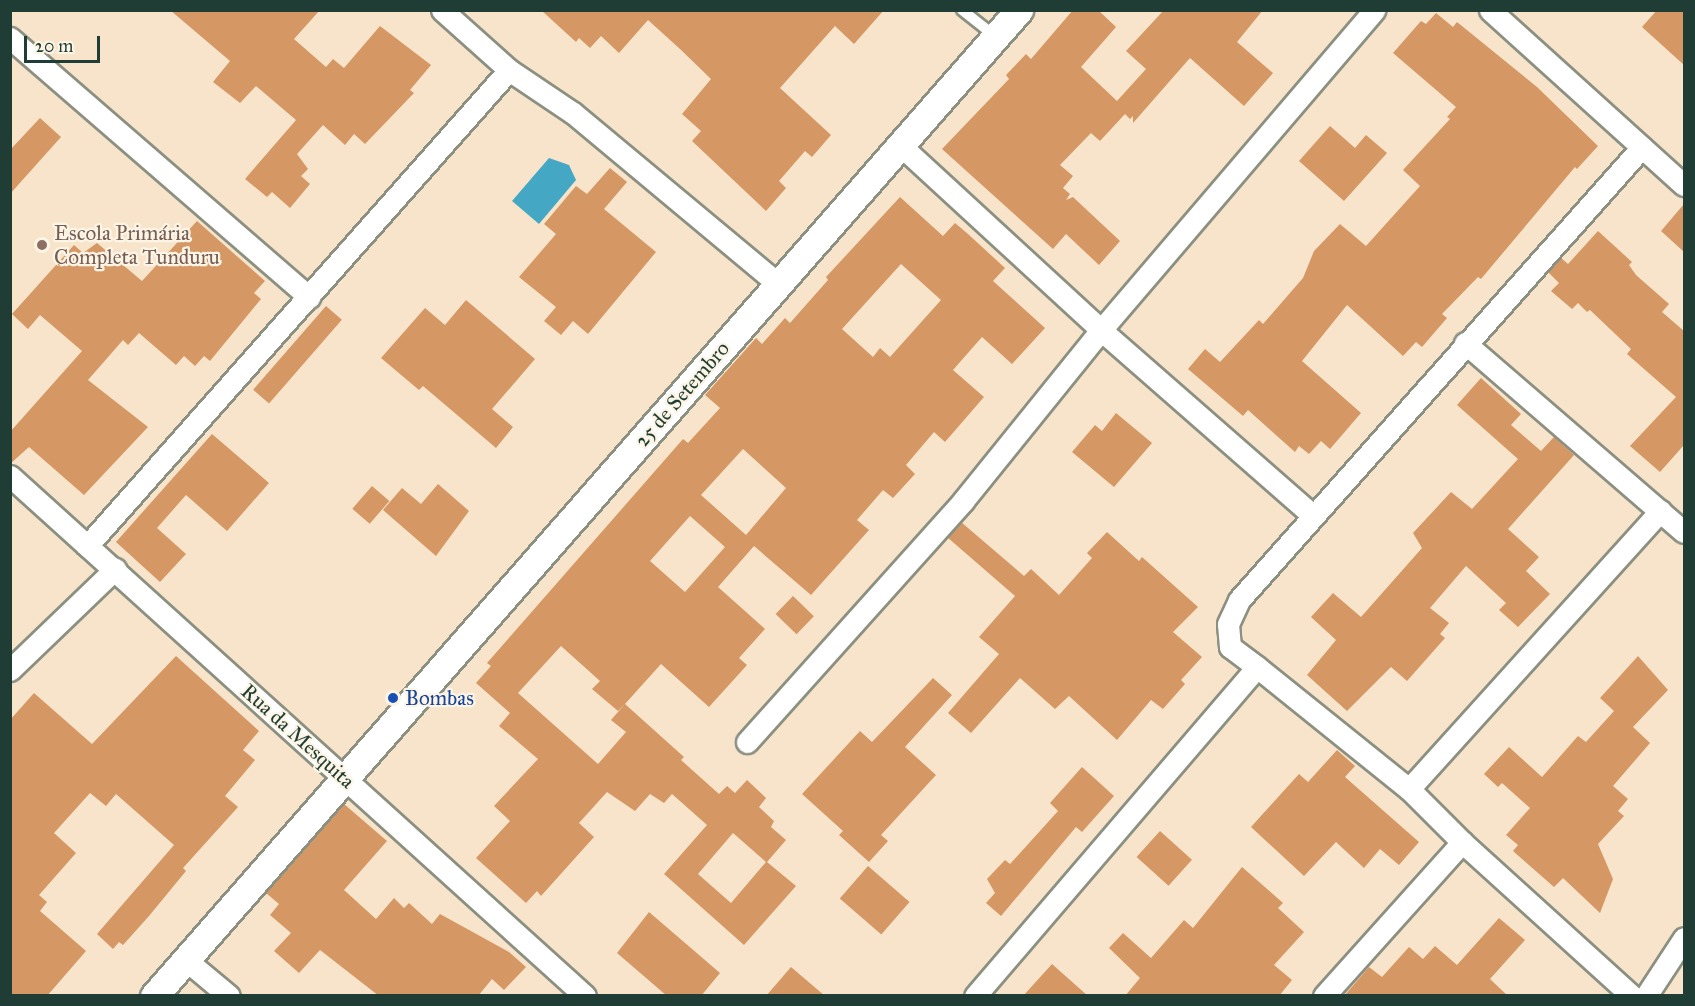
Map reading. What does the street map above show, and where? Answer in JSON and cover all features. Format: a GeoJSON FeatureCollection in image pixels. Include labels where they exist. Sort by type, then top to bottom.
{"type":"FeatureCollection","features":[{"type":"Feature","properties":{"kind":"street"},"geometry":{"type":"LineString","coordinates":[[442,10],[509,70],[573,113],[778,285]]}},
{"type":"Feature","properties":{"kind":"street","name":"25 de Setembro"},"geometry":{"type":"LineString","coordinates":[[154,996],[346,780],[900,145],[997,38],[1019,10]]}},
{"type":"Feature","properties":{"kind":"street"},"geometry":{"type":"LineString","coordinates":[[747,742],[963,501],[1101,330],[1374,10]]}},
{"type":"Feature","properties":{"kind":"street"},"geometry":{"type":"LineString","coordinates":[[1490,10],[1684,185]]}},
{"type":"Feature","properties":{"kind":"street"},"geometry":{"type":"LineString","coordinates":[[10,38],[309,297]]}},
{"type":"Feature","properties":{"kind":"street"},"geometry":{"type":"LineString","coordinates":[[87,546],[509,70]]}},
{"type":"Feature","properties":{"kind":"street"},"geometry":{"type":"LineString","coordinates":[[900,145],[1101,330],[1312,515]]}},
{"type":"Feature","properties":{"kind":"street"},"geometry":{"type":"LineString","coordinates":[[1632,996],[1462,842],[1409,789],[1230,647],[1228,624],[1239,600],[1312,515],[1642,147]]}},
{"type":"Feature","properties":{"kind":"street"},"geometry":{"type":"LineString","coordinates":[[1465,343],[1684,532]]}},
{"type":"Feature","properties":{"kind":"street","name":"Rua da Mesquita"},"geometry":{"type":"LineString","coordinates":[[10,476],[585,996]]}},
{"type":"Feature","properties":{"kind":"street"},"geometry":{"type":"LineString","coordinates":[[1409,789],[1660,511]]}},
{"type":"Feature","properties":{"kind":"street"},"geometry":{"type":"LineString","coordinates":[[10,670],[115,570]]}},
{"type":"Feature","properties":{"kind":"street"},"geometry":{"type":"LineString","coordinates":[[981,993],[1257,667]]}},
{"type":"Feature","properties":{"kind":"street"},"geometry":{"type":"LineString","coordinates":[[1324,996],[1462,842]]}},
{"type":"Feature","properties":{"kind":"street"},"geometry":{"type":"LineString","coordinates":[[1646,996],[1684,938]]}},
{"type":"Feature","properties":{"kind":"street"},"geometry":{"type":"LineString","coordinates":[[186,960],[229,996]]}},
{"type":"Feature","properties":{"kind":"lane"},"geometry":{"type":"LineString","coordinates":[[962,10],[997,38]]}},
{"type":"Feature","properties":{"kind":"water"},"geometry":{"type":"Polygon","coordinates":[[[549,158],[569,165],[576,180],[539,224],[512,201],[549,158]]]}},
{"type":"Feature","properties":{"kind":"building"},"geometry":{"type":"Polygon","coordinates":[[[170,10],[320,10],[294,39],[326,67],[333,59],[344,68],[380,26],[431,65],[410,90],[414,93],[365,144],[354,134],[345,145],[323,125],[297,154],[308,169],[301,176],[310,184],[290,208],[272,192],[267,197],[245,179],[296,120],[256,86],[240,103],[213,82],[230,61],[170,10]]]}},
{"type":"Feature","properties":{"kind":"building"},"geometry":{"type":"Polygon","coordinates":[[[541,10],[884,10],[854,44],[835,26],[780,88],[831,135],[812,157],[805,151],[779,181],[786,188],[766,211],[692,141],[701,131],[682,114],[711,79],[648,20],[619,53],[601,36],[590,48],[579,38],[576,42],[541,10]]]}},
{"type":"Feature","properties":{"kind":"building"},"geometry":{"type":"Polygon","coordinates":[[[1073,10],[1098,10],[1116,27],[1081,67],[1117,101],[1146,69],[1126,51],[1164,10],[1263,10],[1237,42],[1273,73],[1244,106],[1190,58],[1133,123],[1133,116],[1130,119],[1125,114],[1100,141],[1091,133],[1060,165],[1073,176],[1063,188],[1070,194],[1066,200],[1073,197],[1120,241],[1099,265],[1066,234],[1053,249],[942,149],[1009,79],[1006,75],[1026,54],[1031,59],[1073,10]]]}},
{"type":"Feature","properties":{"kind":"building"},"geometry":{"type":"Polygon","coordinates":[[[1657,10],[1684,10],[1684,65],[1642,27],[1657,10]]]}},
{"type":"Feature","properties":{"kind":"building"},"geometry":{"type":"Polygon","coordinates":[[[1436,13],[1453,27],[1457,22],[1537,87],[1598,146],[1577,169],[1575,167],[1481,279],[1478,277],[1442,314],[1447,318],[1422,347],[1416,342],[1403,356],[1347,305],[1302,361],[1361,413],[1330,449],[1321,441],[1309,454],[1299,446],[1295,452],[1248,410],[1243,416],[1188,369],[1205,349],[1220,362],[1259,320],[1263,324],[1303,278],[1314,251],[1340,224],[1366,246],[1420,186],[1403,170],[1450,119],[1447,117],[1456,107],[1393,53],[1421,21],[1426,24],[1436,13]]]}},
{"type":"Feature","properties":{"kind":"building"},"geometry":{"type":"Polygon","coordinates":[[[40,118],[61,137],[10,194],[10,150],[40,118]]]}},
{"type":"Feature","properties":{"kind":"building"},"geometry":{"type":"Polygon","coordinates":[[[1330,126],[1355,148],[1366,135],[1387,153],[1344,201],[1299,161],[1330,126]]]}},
{"type":"Feature","properties":{"kind":"building"},"geometry":{"type":"Polygon","coordinates":[[[610,168],[627,182],[604,209],[656,252],[588,334],[573,321],[561,335],[544,321],[556,307],[519,277],[556,234],[544,224],[576,186],[587,194],[610,168]]]}},
{"type":"Feature","properties":{"kind":"building"},"geometry":{"type":"Polygon","coordinates":[[[900,197],[943,236],[955,223],[968,234],[1005,268],[993,281],[1045,328],[1012,364],[982,337],[953,370],[984,397],[945,442],[934,432],[906,465],[915,474],[893,498],[883,490],[857,520],[869,530],[811,595],[754,546],[718,587],[765,629],[739,658],[747,665],[709,707],[661,664],[625,704],[684,757],[681,760],[719,794],[727,786],[735,793],[747,780],[766,798],[759,807],[774,821],[771,827],[786,840],[767,862],[796,886],[744,945],[664,874],[707,825],[672,794],[664,803],[650,794],[635,811],[607,792],[579,823],[594,837],[541,896],[537,891],[526,903],[476,858],[510,821],[494,806],[538,759],[499,726],[510,713],[476,683],[491,666],[487,663],[683,439],[688,443],[720,408],[705,395],[756,338],[762,344],[785,318],[790,323],[828,280],[826,277],[900,197]],[[901,264],[842,329],[873,357],[880,348],[890,357],[941,300],[901,264]],[[743,449],[701,495],[746,535],[786,488],[743,449]],[[690,516],[650,561],[685,592],[725,547],[690,516]],[[561,646],[518,693],[598,764],[626,732],[611,720],[625,704],[618,711],[592,689],[600,681],[561,646]],[[733,833],[698,874],[731,903],[766,862],[733,833]]]}},
{"type":"Feature","properties":{"kind":"building"},"geometry":{"type":"Polygon","coordinates":[[[1684,204],[1684,252],[1661,231],[1684,204]]]}},
{"type":"Feature","properties":{"kind":"building"},"geometry":{"type":"Polygon","coordinates":[[[197,221],[265,281],[254,293],[261,299],[210,361],[204,356],[195,366],[184,356],[176,365],[139,333],[128,345],[123,340],[88,380],[148,427],[84,495],[29,447],[10,464],[10,432],[82,351],[40,315],[28,329],[12,314],[74,245],[83,253],[97,243],[142,281],[197,221]]]}},
{"type":"Feature","properties":{"kind":"building"},"geometry":{"type":"Polygon","coordinates":[[[1598,231],[1632,262],[1629,265],[1636,275],[1669,304],[1662,312],[1684,331],[1684,445],[1660,472],[1630,446],[1676,397],[1627,354],[1631,349],[1590,310],[1587,312],[1578,303],[1572,309],[1551,291],[1559,283],[1548,272],[1561,258],[1568,264],[1598,231]]]}},
{"type":"Feature","properties":{"kind":"building"},"geometry":{"type":"Polygon","coordinates":[[[466,300],[535,359],[492,409],[513,427],[496,448],[423,386],[419,390],[381,358],[425,308],[445,325],[466,300]]]}},
{"type":"Feature","properties":{"kind":"building"},"geometry":{"type":"Polygon","coordinates":[[[326,306],[342,320],[269,404],[253,390],[326,306]]]}},
{"type":"Feature","properties":{"kind":"building"},"geometry":{"type":"Polygon","coordinates":[[[1481,378],[1521,414],[1511,425],[1541,451],[1554,437],[1574,455],[1508,529],[1539,557],[1526,571],[1550,594],[1518,627],[1499,610],[1506,603],[1466,566],[1430,608],[1449,623],[1440,634],[1445,638],[1407,681],[1391,667],[1347,711],[1307,675],[1336,640],[1311,617],[1333,593],[1361,617],[1422,548],[1413,533],[1451,492],[1472,509],[1518,459],[1457,405],[1481,378]]]}},
{"type":"Feature","properties":{"kind":"building"},"geometry":{"type":"Polygon","coordinates":[[[1116,413],[1152,443],[1114,487],[1072,452],[1095,425],[1102,431],[1116,413]]]}},
{"type":"Feature","properties":{"kind":"building"},"geometry":{"type":"Polygon","coordinates":[[[212,434],[269,483],[227,531],[186,495],[157,528],[186,554],[160,582],[116,542],[212,434]]]}},
{"type":"Feature","properties":{"kind":"building"},"geometry":{"type":"Polygon","coordinates":[[[438,484],[469,511],[436,556],[383,510],[402,488],[421,504],[438,484]]]}},
{"type":"Feature","properties":{"kind":"building"},"geometry":{"type":"Polygon","coordinates":[[[372,486],[389,501],[370,524],[352,509],[372,486]]]}},
{"type":"Feature","properties":{"kind":"building"},"geometry":{"type":"Polygon","coordinates":[[[961,522],[1024,576],[1031,569],[1059,595],[1092,558],[1087,553],[1107,532],[1139,561],[1142,557],[1198,607],[1173,632],[1202,657],[1181,680],[1185,684],[1163,709],[1151,700],[1117,740],[1069,696],[1055,709],[1020,678],[971,733],[948,713],[999,654],[979,637],[1015,596],[947,537],[961,522]]]}},
{"type":"Feature","properties":{"kind":"building"},"geometry":{"type":"Polygon","coordinates":[[[793,596],[814,616],[796,634],[776,614],[793,596]]]}},
{"type":"Feature","properties":{"kind":"building"},"geometry":{"type":"Polygon","coordinates":[[[176,656],[259,731],[243,750],[255,760],[225,796],[238,807],[183,868],[186,871],[149,916],[123,945],[119,942],[113,949],[97,934],[174,845],[116,794],[106,806],[90,793],[54,833],[76,853],[39,895],[47,902],[40,911],[86,951],[47,996],[10,996],[10,720],[34,693],[92,744],[176,656]]]}},
{"type":"Feature","properties":{"kind":"building"},"geometry":{"type":"Polygon","coordinates":[[[1638,656],[1668,690],[1633,727],[1650,743],[1613,786],[1628,799],[1618,811],[1624,816],[1598,844],[1613,879],[1600,913],[1563,878],[1554,887],[1513,851],[1518,845],[1506,835],[1530,808],[1502,783],[1498,787],[1484,774],[1509,747],[1542,777],[1578,736],[1586,742],[1614,711],[1600,698],[1638,656]]]}},
{"type":"Feature","properties":{"kind":"building"},"geometry":{"type":"Polygon","coordinates":[[[933,678],[952,695],[905,747],[936,775],[881,835],[888,841],[869,862],[839,835],[843,831],[802,794],[860,731],[872,742],[933,678]]]}},
{"type":"Feature","properties":{"kind":"building"},"geometry":{"type":"Polygon","coordinates":[[[1337,750],[1355,766],[1345,777],[1419,842],[1399,865],[1380,849],[1364,868],[1336,842],[1304,876],[1251,827],[1299,774],[1308,782],[1337,750]]]}},
{"type":"Feature","properties":{"kind":"building"},"geometry":{"type":"Polygon","coordinates":[[[1082,767],[1114,796],[1082,832],[1076,827],[1001,916],[986,903],[995,893],[987,879],[1005,860],[1010,864],[1058,811],[1050,803],[1082,767]]]}},
{"type":"Feature","properties":{"kind":"building"},"geometry":{"type":"Polygon","coordinates":[[[344,804],[387,841],[344,890],[376,919],[394,898],[404,908],[409,903],[432,924],[440,914],[509,952],[526,967],[504,990],[492,979],[478,996],[379,996],[320,950],[299,973],[274,951],[291,933],[270,915],[279,904],[266,893],[344,804]]]}},
{"type":"Feature","properties":{"kind":"building"},"geometry":{"type":"Polygon","coordinates":[[[1160,831],[1192,860],[1169,886],[1137,857],[1160,831]]]}},
{"type":"Feature","properties":{"kind":"building"},"geometry":{"type":"Polygon","coordinates":[[[868,866],[910,902],[881,935],[840,898],[868,866]]]}},
{"type":"Feature","properties":{"kind":"building"},"geometry":{"type":"Polygon","coordinates":[[[1242,867],[1283,903],[1278,908],[1304,932],[1274,965],[1292,980],[1279,996],[1125,996],[1140,978],[1109,948],[1123,933],[1151,958],[1184,920],[1193,928],[1242,867]]]}},
{"type":"Feature","properties":{"kind":"building"},"geometry":{"type":"Polygon","coordinates":[[[649,912],[720,973],[701,996],[667,996],[617,953],[649,912]]]}},
{"type":"Feature","properties":{"kind":"building"},"geometry":{"type":"Polygon","coordinates":[[[1499,918],[1525,940],[1490,979],[1508,996],[1344,996],[1369,967],[1382,977],[1409,947],[1423,959],[1435,946],[1457,965],[1499,918]]]}},
{"type":"Feature","properties":{"kind":"building"},"geometry":{"type":"Polygon","coordinates":[[[1052,964],[1088,996],[1023,996],[1052,964]]]}},
{"type":"Feature","properties":{"kind":"building"},"geometry":{"type":"Polygon","coordinates":[[[791,967],[825,996],[766,996],[791,967]]]}},
{"type":"Feature","properties":{"kind":"place","name":"Escola Primária Completa Tunduru"},"geometry":{"type":"Point","coordinates":[42,245]}},
{"type":"Feature","properties":{"kind":"place","name":"Bombas"},"geometry":{"type":"Point","coordinates":[393,698]}}]}
